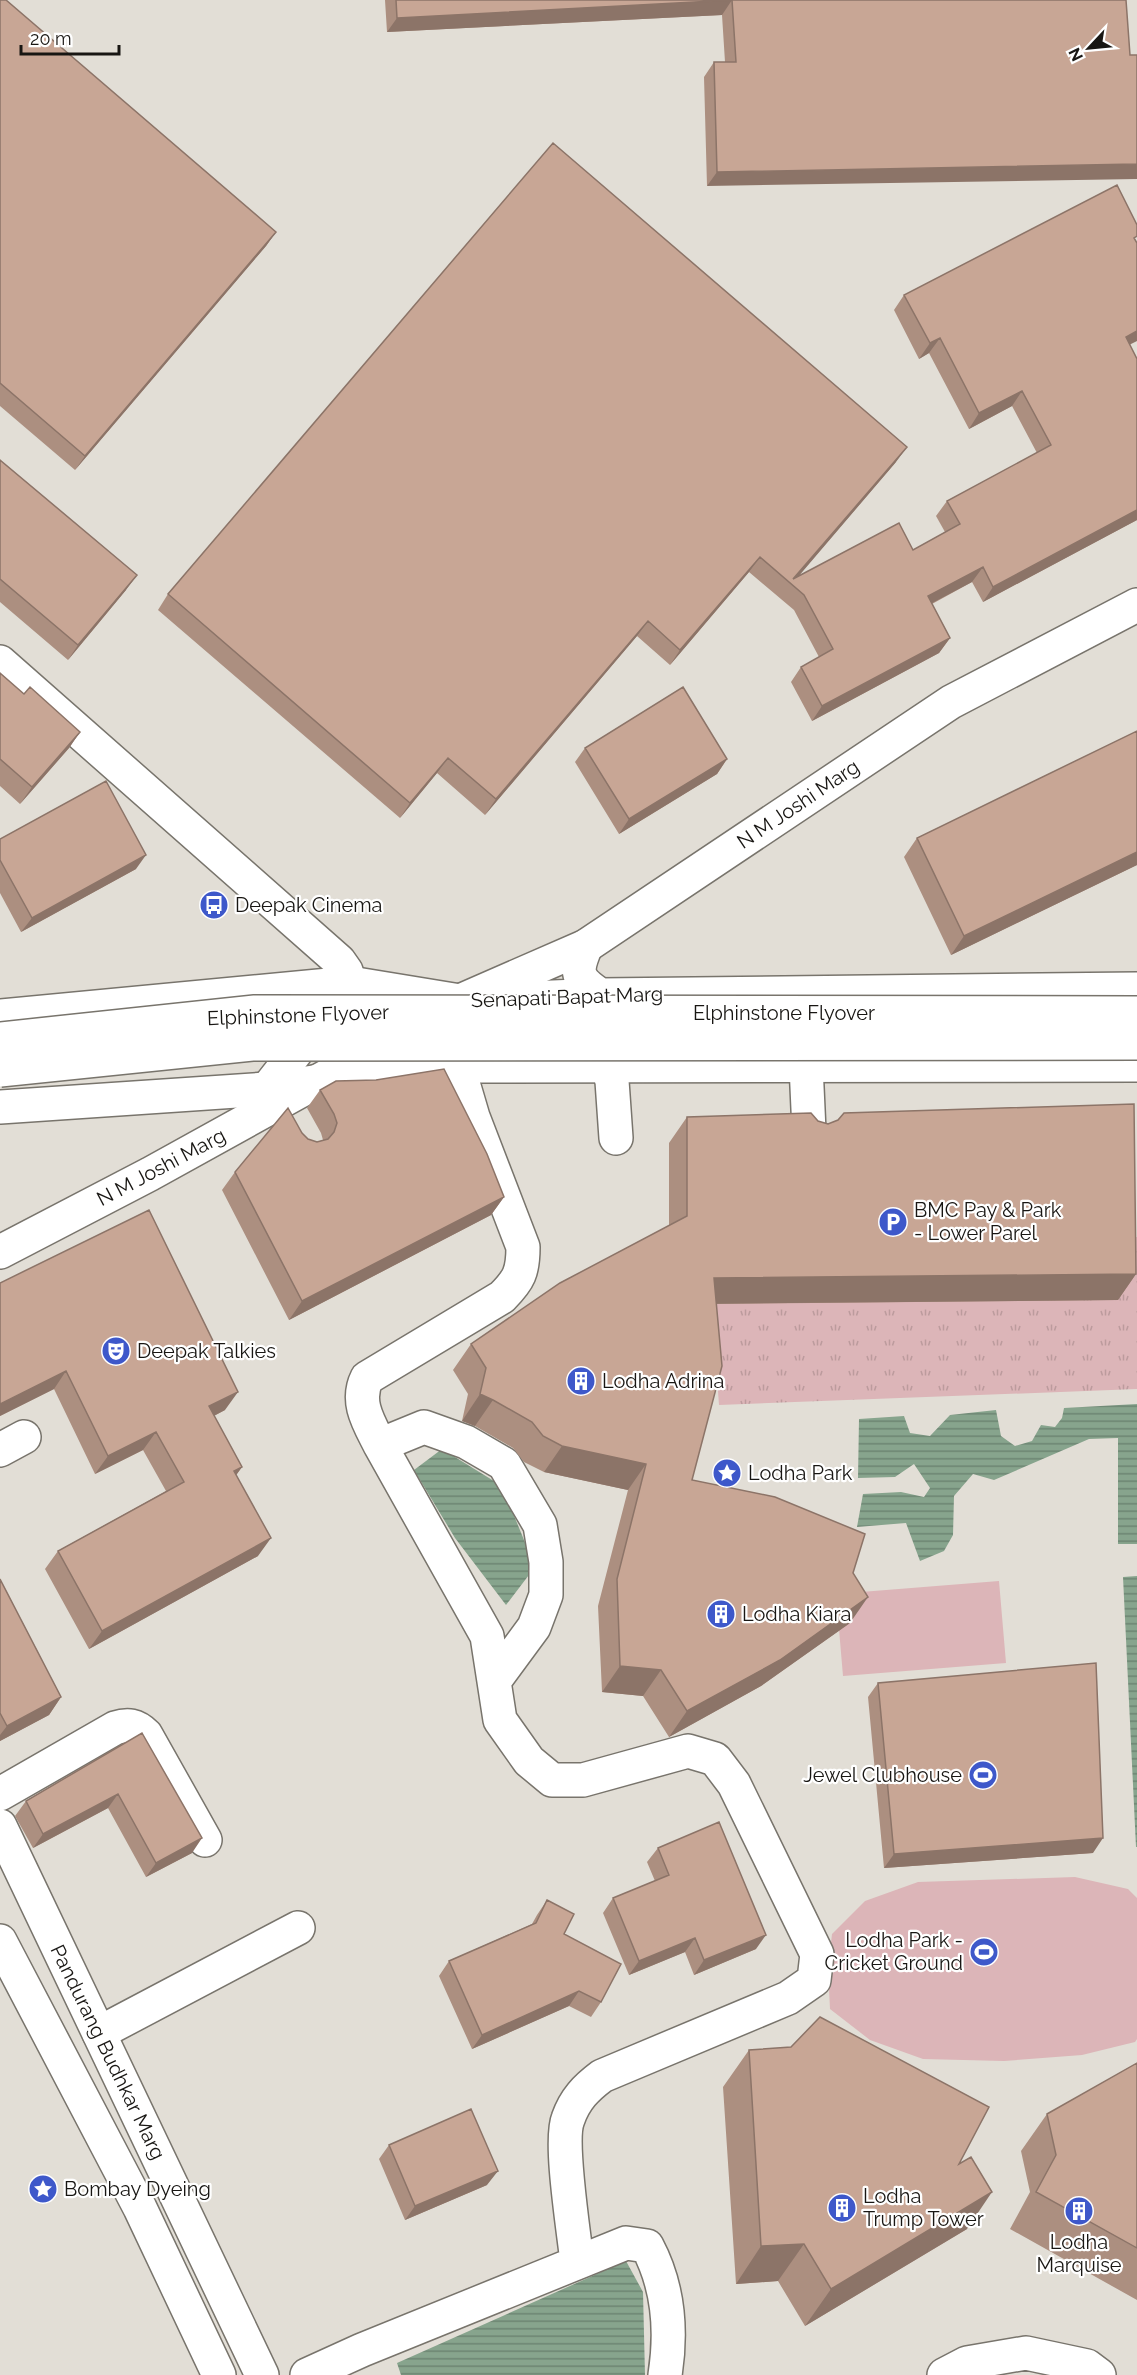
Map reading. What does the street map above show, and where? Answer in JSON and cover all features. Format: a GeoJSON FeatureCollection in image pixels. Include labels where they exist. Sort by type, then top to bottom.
{"type":"FeatureCollection","features":[{"type":"Feature","properties":{"kind":"main road","name":"N M Joshi Marg"},"geometry":{"type":"LineString","coordinates":[[320,1081],[460,1001],[586,946],[951,702],[1137,605]]}},
{"type":"Feature","properties":{"kind":"main road"},"geometry":{"type":"LineString","coordinates":[[0,662],[339,961],[346,971],[350,983],[281,1104]]}},
{"type":"Feature","properties":{"kind":"main road"},"geometry":{"type":"LineString","coordinates":[[586,946],[579,964],[579,975],[584,984],[600,995],[607,1065],[612,1081],[616,1138]]}},
{"type":"Feature","properties":{"kind":"main road","name":"Senapati Bapat Marg"},"geometry":{"type":"LineString","coordinates":[[0,1016],[350,983],[460,1001],[600,995],[1137,989]]}},
{"type":"Feature","properties":{"kind":"main road"},"geometry":{"type":"LineString","coordinates":[[460,1001],[458,1066],[473,1117],[524,1247],[524,1264],[517,1282],[502,1297],[367,1378],[362,1388],[361,1401],[367,1420],[387,1441],[504,1667]]}},
{"type":"Feature","properties":{"kind":"main road","name":"Elphinstone Flyover"},"geometry":{"type":"LineString","coordinates":[[0,1039],[255,1012],[1137,1013]]}},
{"type":"Feature","properties":{"kind":"main road","name":"Elphinstone Flyover"},"geometry":{"type":"LineString","coordinates":[[0,1070],[252,1044],[1137,1044]]}},
{"type":"Feature","properties":{"kind":"main road"},"geometry":{"type":"LineString","coordinates":[[817,1064],[820,1130]]}},
{"type":"Feature","properties":{"kind":"main road"},"geometry":{"type":"LineString","coordinates":[[0,1107],[281,1104],[320,1081],[362,1080],[395,1073],[458,1066],[1137,1065]]}},
{"type":"Feature","properties":{"kind":"main road","name":"N M Joshi Marg"},"geometry":{"type":"LineString","coordinates":[[0,1252],[281,1104]]}},
{"type":"Feature","properties":{"kind":"main road"},"geometry":{"type":"LineString","coordinates":[[387,1441],[424,1427],[466,1442],[504,1464],[540,1525],[546,1562],[546,1595],[534,1627],[504,1667],[500,1720],[529,1761],[552,1780],[584,1780],[688,1752],[715,1759],[734,1784],[817,1954],[814,1980],[788,1998],[602,2076],[584,2090],[567,2120],[566,2151],[577,2262]]}},
{"type":"Feature","properties":{"kind":"main road"},"geometry":{"type":"LineString","coordinates":[[0,1794],[115,1728],[125,1725],[139,1727],[146,1735],[205,1840]]}},
{"type":"Feature","properties":{"kind":"main road","name":"Pandurang Budhkar Marg"},"geometry":{"type":"LineString","coordinates":[[0,1826],[262,2375]]}},
{"type":"Feature","properties":{"kind":"main road"},"geometry":{"type":"LineString","coordinates":[[99,2033],[298,1928]]}},
{"type":"Feature","properties":{"kind":"main road","name":"Pandurang Budhkar Marg"},"geometry":{"type":"LineString","coordinates":[[0,1941],[140,2208],[219,2375]]}},
{"type":"Feature","properties":{"kind":"main road"},"geometry":{"type":"LineString","coordinates":[[140,2208],[176,2192]]}},
{"type":"Feature","properties":{"kind":"main road"},"geometry":{"type":"LineString","coordinates":[[307,2375],[367,2362],[577,2262],[626,2243],[647,2246],[658,2266],[667,2306],[670,2344],[665,2375]]}},
{"type":"Feature","properties":{"kind":"main road"},"geometry":{"type":"LineString","coordinates":[[944,2375],[967,2363],[1026,2353],[1087,2366],[1099,2375]]}},
{"type":"Feature","properties":{"kind":"green space"},"geometry":{"type":"Polygon","coordinates":[[[1137,1237],[1137,1389],[719,1405],[707,1242],[1137,1237]]]}},
{"type":"Feature","properties":{"kind":"green space"},"geometry":{"type":"Polygon","coordinates":[[[999,1581],[1006,1663],[843,1676],[836,1594],[999,1581]]]}},
{"type":"Feature","properties":{"kind":"green space","name":"Lodha Park - Cricket Ground"},"geometry":{"type":"Polygon","coordinates":[[[1075,1877],[1128,1889],[1137,1898],[1137,2039],[1135,2042],[1082,2055],[1004,2061],[923,2059],[870,2040],[830,2009],[828,1969],[832,1934],[865,1901],[918,1882],[1075,1877]]]}},
{"type":"Feature","properties":{"kind":"shaded area"},"geometry":{"type":"Polygon","coordinates":[[[1137,1404],[1137,1544],[1118,1544],[1118,1438],[1089,1439],[994,1480],[973,1474],[954,1496],[953,1535],[944,1551],[920,1561],[906,1523],[857,1527],[863,1494],[901,1492],[924,1497],[930,1488],[914,1464],[895,1477],[858,1478],[859,1419],[904,1416],[910,1433],[930,1436],[950,1415],[996,1410],[1001,1436],[1015,1446],[1032,1441],[1041,1425],[1055,1427],[1062,1418],[1064,1408],[1137,1404]]]}},
{"type":"Feature","properties":{"kind":"shaded area"},"geometry":{"type":"Polygon","coordinates":[[[442,1449],[502,1486],[535,1567],[506,1605],[455,1538],[414,1470],[442,1449]]]}},
{"type":"Feature","properties":{"kind":"shaded area"},"geometry":{"type":"Polygon","coordinates":[[[1137,1576],[1137,1847],[1136,1847],[1123,1577],[1137,1576]]]}},
{"type":"Feature","properties":{"kind":"shaded area"},"geometry":{"type":"Polygon","coordinates":[[[626,2261],[643,2292],[645,2375],[401,2375],[397,2363],[626,2261]]]}},
{"type":"Feature","properties":{"kind":"building"},"geometry":{"type":"Polygon","coordinates":[[[0,0],[6,0],[276,232],[85,456],[0,383],[0,0]]]}},
{"type":"Feature","properties":{"kind":"building"},"geometry":{"type":"Polygon","coordinates":[[[396,0],[732,0],[397,18],[396,0]]]}},
{"type":"Feature","properties":{"kind":"building"},"geometry":{"type":"Polygon","coordinates":[[[732,0],[1126,0],[1130,55],[1137,55],[1137,164],[717,172],[714,62],[736,62],[732,0]]]}},
{"type":"Feature","properties":{"kind":"building"},"geometry":{"type":"Polygon","coordinates":[[[553,143],[907,447],[793,579],[899,523],[913,550],[960,524],[947,501],[1051,445],[1022,391],[979,413],[940,338],[930,343],[904,295],[1117,185],[1137,225],[1137,236],[1134,238],[1137,243],[1137,331],[1126,337],[1137,359],[1137,510],[993,587],[983,567],[928,596],[950,638],[822,706],[801,667],[833,649],[804,595],[760,557],[680,650],[648,621],[496,799],[448,758],[410,803],[168,594],[553,143]]]}},
{"type":"Feature","properties":{"kind":"building"},"geometry":{"type":"Polygon","coordinates":[[[0,460],[137,575],[78,645],[0,579],[0,460]]]}},
{"type":"Feature","properties":{"kind":"building"},"geometry":{"type":"Polygon","coordinates":[[[0,673],[24,694],[30,687],[80,732],[32,787],[0,759],[0,673]]]}},
{"type":"Feature","properties":{"kind":"building"},"geometry":{"type":"Polygon","coordinates":[[[683,687],[727,759],[629,819],[585,748],[683,687]]]}},
{"type":"Feature","properties":{"kind":"building"},"geometry":{"type":"Polygon","coordinates":[[[1137,731],[1137,852],[964,936],[917,838],[1137,731]]]}},
{"type":"Feature","properties":{"kind":"building"},"geometry":{"type":"Polygon","coordinates":[[[106,781],[146,855],[32,918],[0,860],[0,839],[106,781]]]}},
{"type":"Feature","properties":{"kind":"building"},"geometry":{"type":"Polygon","coordinates":[[[444,1069],[487,1154],[504,1197],[302,1301],[235,1172],[288,1108],[308,1139],[317,1142],[328,1139],[337,1123],[320,1090],[336,1081],[376,1080],[444,1069]]]}},
{"type":"Feature","properties":{"kind":"building"},"geometry":{"type":"Polygon","coordinates":[[[1134,1104],[1136,1274],[714,1278],[722,1366],[692,1480],[775,1497],[865,1534],[853,1573],[868,1597],[780,1660],[687,1711],[661,1670],[620,1666],[617,1579],[646,1464],[562,1446],[543,1436],[532,1422],[480,1394],[486,1368],[471,1344],[560,1283],[687,1216],[687,1117],[811,1113],[818,1121],[828,1124],[838,1120],[844,1113],[1134,1104]]]}},
{"type":"Feature","properties":{"kind":"building"},"geometry":{"type":"Polygon","coordinates":[[[149,1210],[238,1392],[209,1406],[242,1467],[234,1471],[271,1538],[102,1631],[58,1551],[184,1482],[156,1432],[108,1456],[66,1371],[0,1404],[0,1283],[149,1210]]]}},
{"type":"Feature","properties":{"kind":"building"},"geometry":{"type":"Polygon","coordinates":[[[0,1579],[61,1697],[7,1726],[0,1713],[0,1579]]]}},
{"type":"Feature","properties":{"kind":"building","name":"Jewel Clubhouse"},"geometry":{"type":"Polygon","coordinates":[[[1096,1663],[1103,1838],[894,1854],[878,1683],[1096,1663]]]}},
{"type":"Feature","properties":{"kind":"building"},"geometry":{"type":"Polygon","coordinates":[[[142,1733],[202,1838],[156,1863],[118,1794],[43,1834],[26,1801],[142,1733]]]}},
{"type":"Feature","properties":{"kind":"building"},"geometry":{"type":"Polygon","coordinates":[[[719,1822],[766,1935],[704,1960],[695,1938],[639,1961],[613,1898],[669,1875],[658,1848],[719,1822]]]}},
{"type":"Feature","properties":{"kind":"building"},"geometry":{"type":"Polygon","coordinates":[[[547,1900],[574,1914],[564,1934],[621,1964],[601,2002],[579,1991],[482,2035],[449,1961],[536,1923],[547,1900]]]}},
{"type":"Feature","properties":{"kind":"building","name":"Lodha Trump Tower"},"geometry":{"type":"Polygon","coordinates":[[[820,2017],[989,2107],[959,2164],[971,2157],[992,2192],[831,2289],[804,2244],[761,2246],[749,2050],[791,2047],[820,2017]]]}},
{"type":"Feature","properties":{"kind":"building"},"geometry":{"type":"Polygon","coordinates":[[[1137,2063],[1137,2248],[1036,2192],[1056,2155],[1047,2114],[1137,2063]]]}},
{"type":"Feature","properties":{"kind":"building"},"geometry":{"type":"Polygon","coordinates":[[[471,2109],[498,2171],[415,2206],[389,2145],[471,2109]]]}},
{"type":"Feature","properties":{"kind":"place","name":"Deepak Cinema"},"geometry":{"type":"Point","coordinates":[214,905]}},
{"type":"Feature","properties":{"kind":"place","name":"BMC Pay & Park - Lower Parel"},"geometry":{"type":"Point","coordinates":[893,1222]}},
{"type":"Feature","properties":{"kind":"place","name":"Deepak Talkies"},"geometry":{"type":"Point","coordinates":[116,1351]}},
{"type":"Feature","properties":{"kind":"place","name":"Lodha Adrina"},"geometry":{"type":"Point","coordinates":[581,1381]}},
{"type":"Feature","properties":{"kind":"place","name":"Lodha Park"},"geometry":{"type":"Point","coordinates":[727,1473]}},
{"type":"Feature","properties":{"kind":"place","name":"Lodha Kiara"},"geometry":{"type":"Point","coordinates":[721,1614]}},
{"type":"Feature","properties":{"kind":"place","name":"Jewel Clubhouse"},"geometry":{"type":"Point","coordinates":[983,1775]}},
{"type":"Feature","properties":{"kind":"place","name":"Lodha Park - Cricket Ground"},"geometry":{"type":"Point","coordinates":[984,1952]}},
{"type":"Feature","properties":{"kind":"place","name":"Bombay Dyeing"},"geometry":{"type":"Point","coordinates":[43,2189]}},
{"type":"Feature","properties":{"kind":"place","name":"Lodha Trump Tower"},"geometry":{"type":"Point","coordinates":[842,2208]}},
{"type":"Feature","properties":{"kind":"place","name":"Lodha Marquise"},"geometry":{"type":"Point","coordinates":[1079,2211]}}]}
